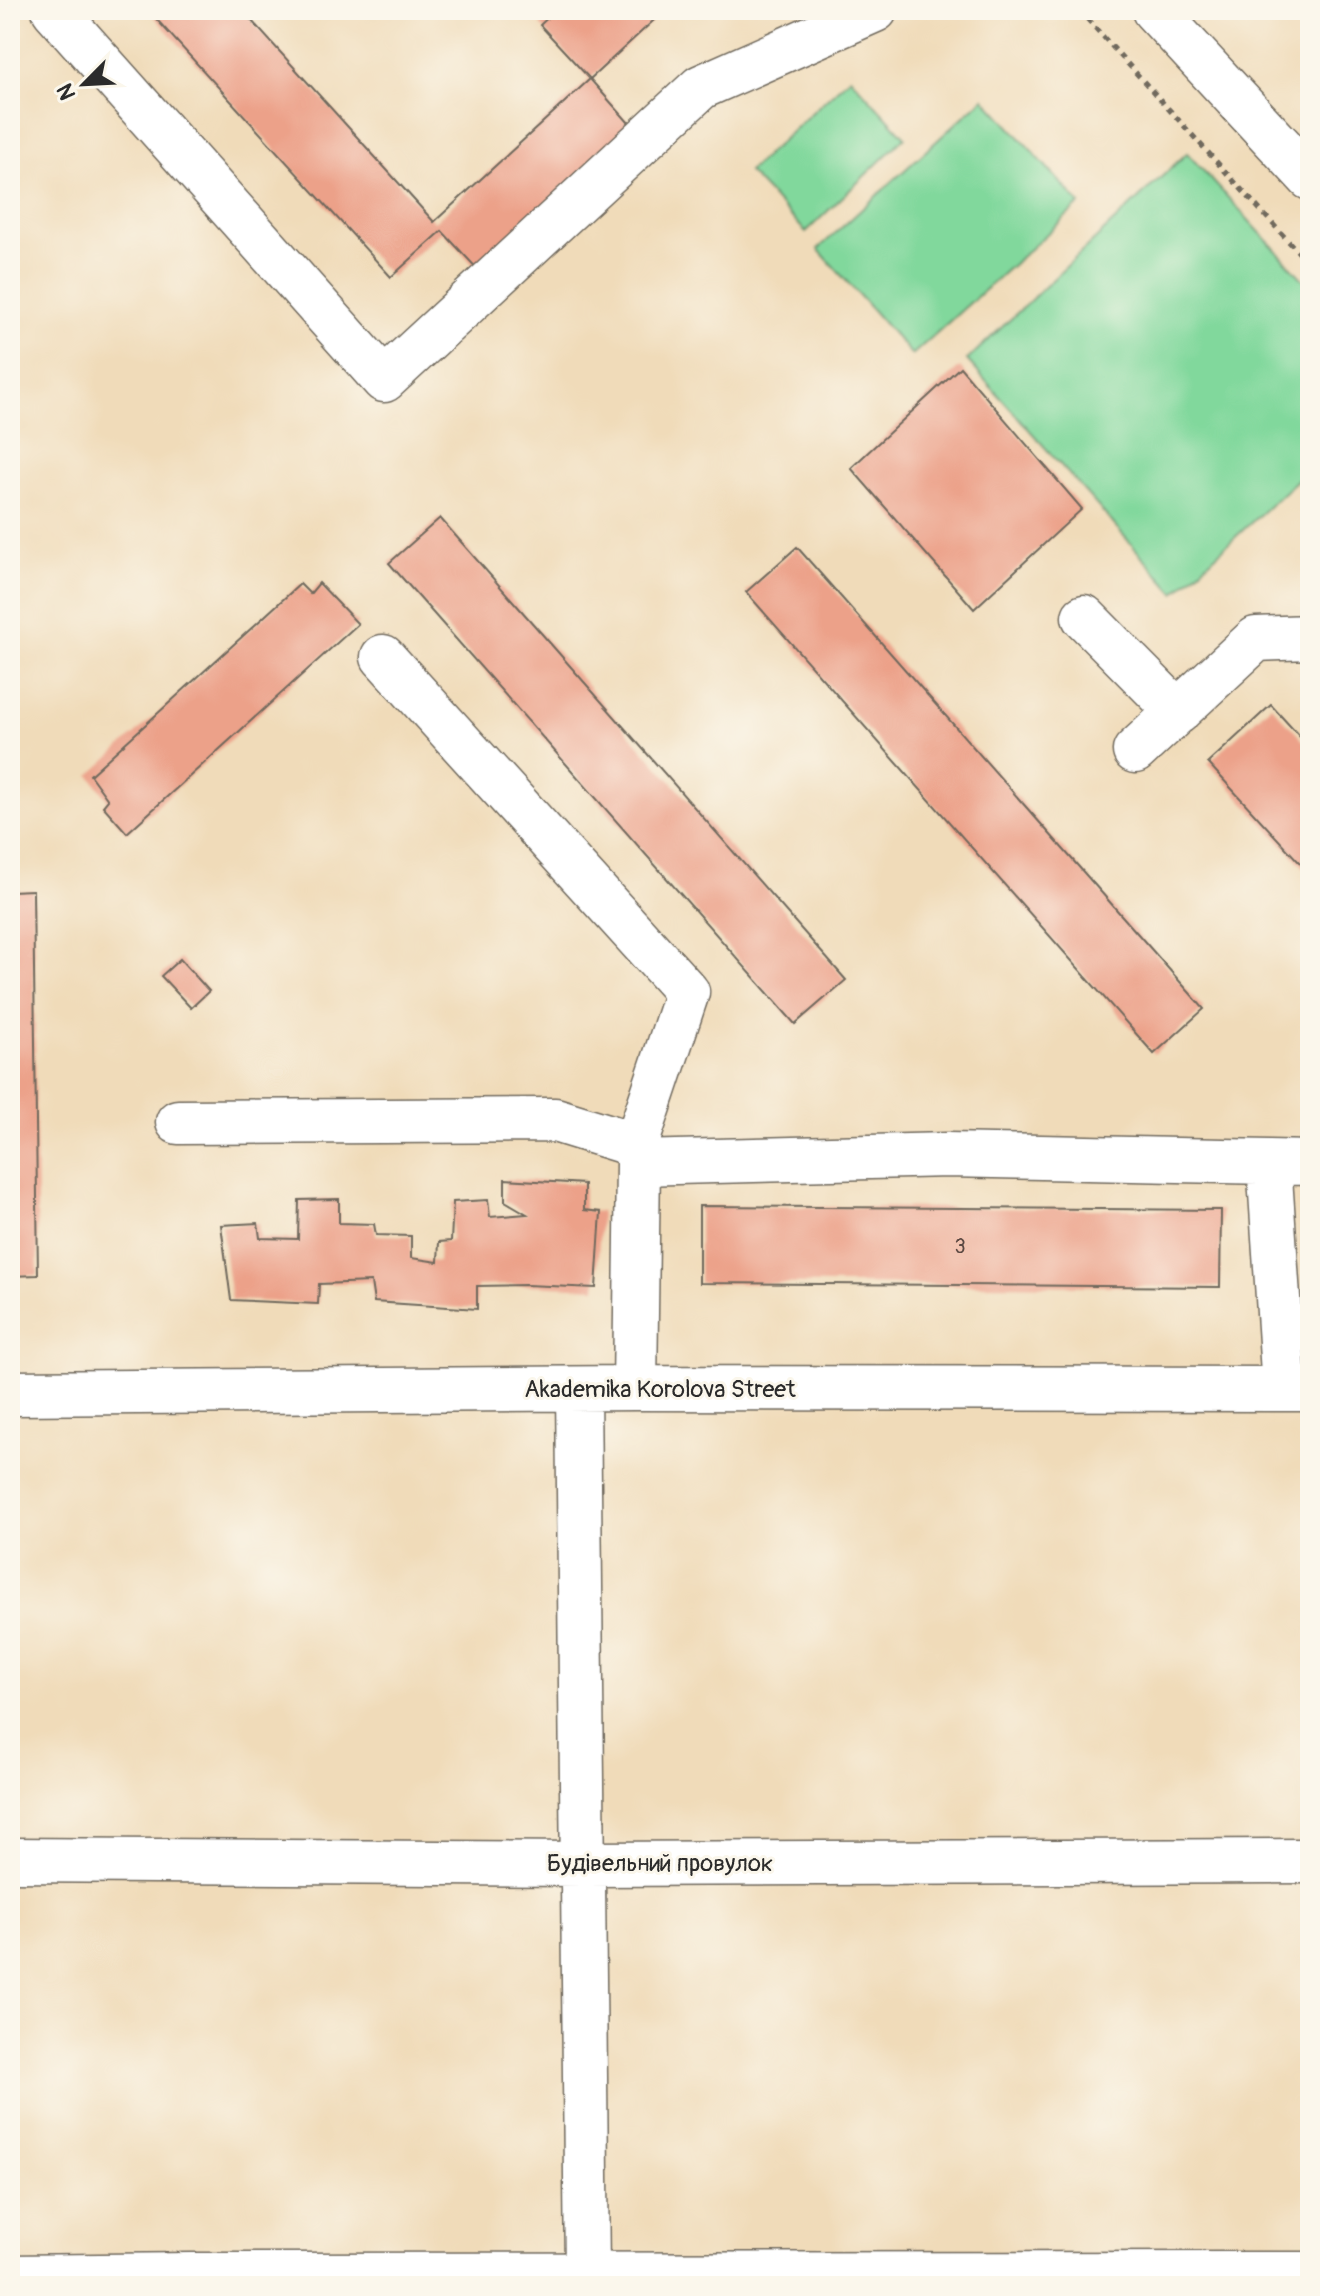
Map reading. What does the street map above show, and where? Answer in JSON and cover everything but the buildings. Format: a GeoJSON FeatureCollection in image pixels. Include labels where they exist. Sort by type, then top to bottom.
{"type":"FeatureCollection","features":[{"type":"Feature","properties":{"kind":"street"},"geometry":{"type":"LineString","coordinates":[[54,10],[384,380],[701,87],[875,10]]}},
{"type":"Feature","properties":{"kind":"street"},"geometry":{"type":"LineString","coordinates":[[1154,10],[1310,178]]}},
{"type":"Feature","properties":{"kind":"street"},"geometry":{"type":"LineString","coordinates":[[1084,617],[1178,712]]}},
{"type":"Feature","properties":{"kind":"street"},"geometry":{"type":"LineString","coordinates":[[1135,751],[1256,639],[1310,637]]}},
{"type":"Feature","properties":{"kind":"street"},"geometry":{"type":"LineString","coordinates":[[383,657],[687,992],[637,1154],[635,1388]]}},
{"type":"Feature","properties":{"kind":"street"},"geometry":{"type":"LineString","coordinates":[[178,1122],[555,1120],[637,1154],[948,1155],[1290,1163],[1297,1389]]}},
{"type":"Feature","properties":{"kind":"street","name":"Akademika Korolova Street"},"geometry":{"type":"LineString","coordinates":[[10,1393],[635,1388],[1297,1389]]}},
{"type":"Feature","properties":{"kind":"street"},"geometry":{"type":"LineString","coordinates":[[578,1389],[587,2274]]}},
{"type":"Feature","properties":{"kind":"street","name":"Будівельний провулок"},"geometry":{"type":"LineString","coordinates":[[10,1860],[583,1864],[1310,1861]]}},
{"type":"Feature","properties":{"kind":"street"},"geometry":{"type":"LineString","coordinates":[[10,2277],[1310,2274]]}},
{"type":"Feature","properties":{"kind":"path"},"geometry":{"type":"LineString","coordinates":[[1079,10],[1310,265]]}},
{"type":"Feature","properties":{"kind":"green space"},"geometry":{"type":"Polygon","coordinates":[[[850,77],[905,137],[806,232],[748,172],[850,77]]]}},
{"type":"Feature","properties":{"kind":"green space"},"geometry":{"type":"Polygon","coordinates":[[[984,98],[1080,204],[912,355],[818,249],[984,98]]]}},
{"type":"Feature","properties":{"kind":"green space"},"geometry":{"type":"Polygon","coordinates":[[[1187,153],[1310,287],[1310,468],[1175,593],[967,360],[1187,153]]]}}]}
